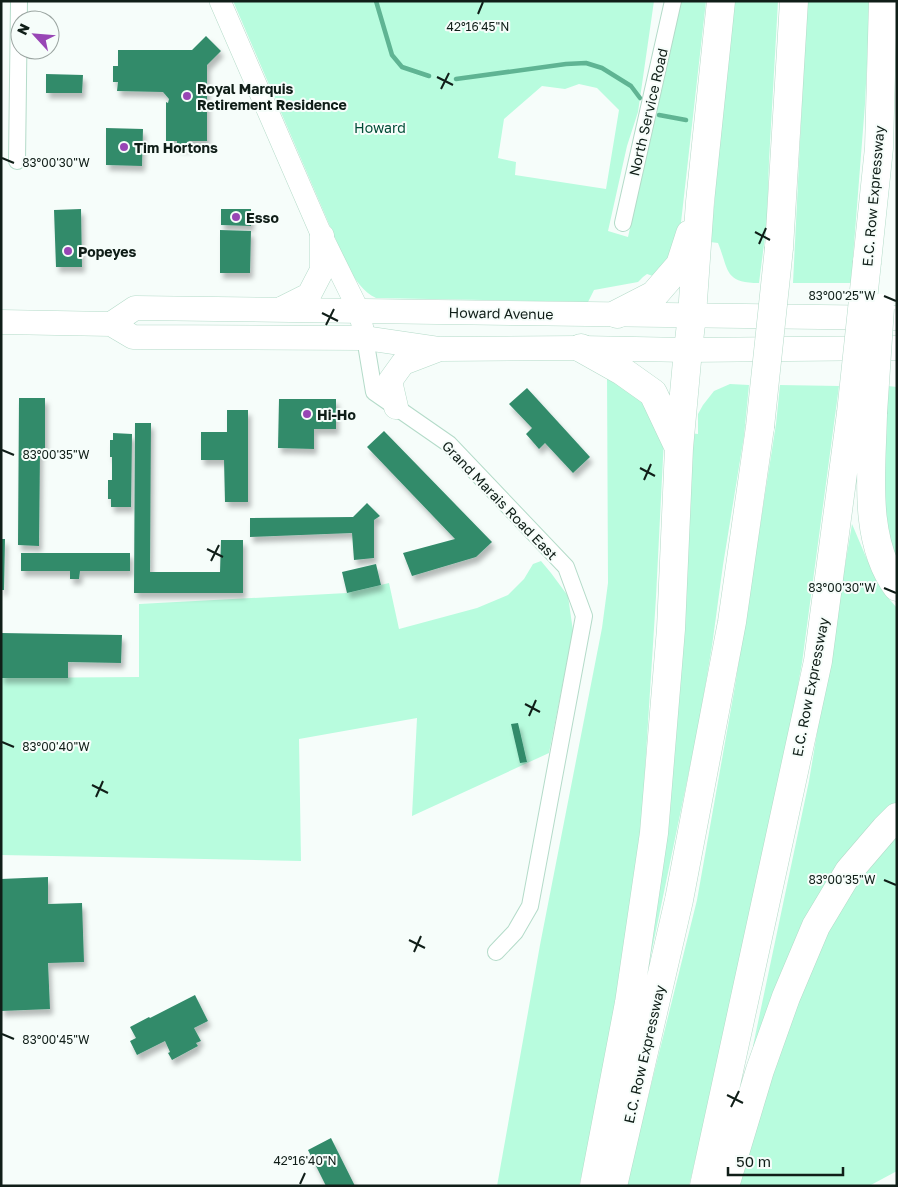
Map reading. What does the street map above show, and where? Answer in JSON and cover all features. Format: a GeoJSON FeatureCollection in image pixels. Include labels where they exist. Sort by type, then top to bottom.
{"type":"FeatureCollection","features":[{"type":"Feature","properties":{"kind":"highway"},"geometry":{"type":"LineString","coordinates":[[594,1186],[629,1003],[654,833],[670,629],[679,448],[692,315],[700,202],[721,1]]}},
{"type":"Feature","properties":{"kind":"highway","name":"E.C. Row Expressway"},"geometry":{"type":"LineString","coordinates":[[613,1186],[679,900],[732,622],[760,426],[779,248],[794,1]]}},
{"type":"Feature","properties":{"kind":"highway","name":"E.C. Row Expressway"},"geometry":{"type":"LineString","coordinates":[[704,1186],[818,661],[862,413],[875,263],[883,1]]}},
{"type":"Feature","properties":{"kind":"highway"},"geometry":{"type":"LineString","coordinates":[[617,314],[654,295],[680,265],[700,202]]}},
{"type":"Feature","properties":{"kind":"highway"},"geometry":{"type":"LineString","coordinates":[[581,348],[622,371],[652,393],[679,448]]}},
{"type":"Feature","properties":{"kind":"highway"},"geometry":{"type":"LineString","coordinates":[[862,413],[871,507],[879,551],[890,578],[897,587]]}},
{"type":"Feature","properties":{"kind":"highway"},"geometry":{"type":"LineString","coordinates":[[725,1186],[760,1070],[782,1006],[816,926],[849,871],[884,829],[897,817]]}},
{"type":"Feature","properties":{"kind":"main road"},"geometry":{"type":"LineString","coordinates":[[279,310],[309,295],[322,270],[322,236]]}},
{"type":"Feature","properties":{"kind":"main road","name":"Howard Avenue"},"geometry":{"type":"LineString","coordinates":[[111,324],[135,308],[897,318]]}},
{"type":"Feature","properties":{"kind":"main road"},"geometry":{"type":"LineString","coordinates":[[1,322],[111,324],[133,337],[365,338],[440,348],[688,350],[897,348]]}},
{"type":"Feature","properties":{"kind":"main road"},"geometry":{"type":"LineString","coordinates":[[396,407],[390,381],[403,363],[440,348]]}},
{"type":"Feature","properties":{"kind":"street"},"geometry":{"type":"LineString","coordinates":[[17,161],[19,1]]}},
{"type":"Feature","properties":{"kind":"street","name":"Grand Marais Road East"},"geometry":{"type":"LineString","coordinates":[[220,1],[322,236],[359,311],[374,392],[449,444],[566,567],[584,616],[530,906],[515,932],[496,952]]}},
{"type":"Feature","properties":{"kind":"street","name":"North Service Road"},"geometry":{"type":"LineString","coordinates":[[623,223],[673,1]]}},
{"type":"Feature","properties":{"kind":"green space","name":"Howard"},"geometry":{"type":"Polygon","coordinates":[[[233,1],[654,1],[638,112],[627,146],[608,231],[628,237],[680,1],[706,1],[678,249],[656,277],[647,274],[638,282],[594,290],[588,302],[376,298],[364,289],[348,268],[233,1]],[[579,84],[565,89],[542,86],[504,119],[498,158],[516,162],[515,175],[606,189],[619,110],[597,88],[579,84]]]}},
{"type":"Feature","properties":{"kind":"green space"},"geometry":{"type":"Polygon","coordinates":[[[730,1],[778,1],[767,221],[759,283],[739,281],[734,277],[727,268],[718,243],[710,242],[715,198],[710,198],[730,1]]]}},
{"type":"Feature","properties":{"kind":"green space"},"geometry":{"type":"Polygon","coordinates":[[[805,1],[870,1],[865,104],[851,283],[793,283],[804,61],[805,1]]]}},
{"type":"Feature","properties":{"kind":"green space"},"geometry":{"type":"Polygon","coordinates":[[[607,374],[651,406],[664,438],[642,817],[621,975],[594,1124],[579,1186],[497,1186],[540,945],[602,628],[608,583],[607,374]]]}},
{"type":"Feature","properties":{"kind":"green space"},"geometry":{"type":"Polygon","coordinates":[[[730,384],[749,385],[744,436],[699,723],[648,969],[639,994],[689,433],[698,434],[698,414],[714,391],[730,384]]]}},
{"type":"Feature","properties":{"kind":"green space"},"geometry":{"type":"Polygon","coordinates":[[[780,385],[839,386],[802,663],[765,869],[689,1186],[626,1186],[697,900],[735,686],[776,424],[780,385]]]}},
{"type":"Feature","properties":{"kind":"green space"},"geometry":{"type":"Polygon","coordinates":[[[888,386],[897,387],[897,567],[881,510],[888,386]]]}},
{"type":"Feature","properties":{"kind":"green space"},"geometry":{"type":"Polygon","coordinates":[[[852,524],[883,592],[897,608],[897,802],[885,812],[759,1046],[753,1046],[809,781],[852,524]]]}},
{"type":"Feature","properties":{"kind":"green space"},"geometry":{"type":"Polygon","coordinates":[[[541,561],[568,596],[573,631],[549,753],[412,816],[417,718],[299,739],[301,861],[1,855],[1,678],[139,677],[139,604],[347,593],[389,583],[399,629],[477,608],[508,595],[524,579],[533,564],[541,561]]]}},
{"type":"Feature","properties":{"kind":"green space"},"geometry":{"type":"Polygon","coordinates":[[[897,834],[897,1171],[869,1186],[738,1186],[774,1069],[813,961],[844,898],[897,834]]]}},
{"type":"Feature","properties":{"kind":"building","name":"Royal Marquis Retirement Residence"},"geometry":{"type":"Polygon","coordinates":[[[206,36],[221,51],[207,65],[207,141],[189,141],[189,147],[177,147],[177,141],[166,141],[166,102],[168,103],[169,99],[163,92],[117,91],[118,82],[113,82],[113,66],[118,66],[118,50],[192,50],[206,36]]]}},
{"type":"Feature","properties":{"kind":"building"},"geometry":{"type":"Polygon","coordinates":[[[46,74],[83,75],[82,93],[46,93],[46,74]]]}},
{"type":"Feature","properties":{"kind":"building","name":"Tim Hortons"},"geometry":{"type":"Polygon","coordinates":[[[106,128],[143,129],[142,166],[106,165],[106,128]]]}},
{"type":"Feature","properties":{"kind":"building","name":"Popeyes"},"geometry":{"type":"Polygon","coordinates":[[[81,209],[82,267],[56,267],[54,210],[81,209]]]}},
{"type":"Feature","properties":{"kind":"building","name":"Esso"},"geometry":{"type":"Polygon","coordinates":[[[221,209],[251,209],[251,226],[221,225],[221,209]]]}},
{"type":"Feature","properties":{"kind":"building"},"geometry":{"type":"Polygon","coordinates":[[[220,230],[251,231],[250,273],[220,273],[220,230]]]}},
{"type":"Feature","properties":{"kind":"building"},"geometry":{"type":"Polygon","coordinates":[[[527,388],[590,457],[573,473],[545,443],[539,449],[526,434],[532,428],[509,404],[527,388]]]}},
{"type":"Feature","properties":{"kind":"building"},"geometry":{"type":"Polygon","coordinates":[[[19,398],[45,398],[45,451],[40,450],[39,546],[18,545],[19,398]]]}},
{"type":"Feature","properties":{"kind":"building","name":"Hi-Ho"},"geometry":{"type":"Polygon","coordinates":[[[279,399],[336,399],[336,429],[314,429],[314,449],[278,448],[279,399]]]}},
{"type":"Feature","properties":{"kind":"building"},"geometry":{"type":"Polygon","coordinates":[[[227,410],[248,410],[248,502],[225,502],[224,460],[201,460],[201,432],[227,432],[227,410]]]}},
{"type":"Feature","properties":{"kind":"building"},"geometry":{"type":"Polygon","coordinates":[[[135,423],[151,423],[150,572],[220,572],[221,540],[243,540],[243,593],[134,593],[135,423]]]}},
{"type":"Feature","properties":{"kind":"building"},"geometry":{"type":"Polygon","coordinates":[[[384,431],[492,542],[476,557],[412,576],[403,553],[455,539],[367,447],[384,431]]]}},
{"type":"Feature","properties":{"kind":"building"},"geometry":{"type":"Polygon","coordinates":[[[113,433],[132,434],[131,507],[111,507],[111,499],[108,499],[108,480],[112,480],[110,440],[113,440],[113,433]]]}},
{"type":"Feature","properties":{"kind":"building"},"geometry":{"type":"Polygon","coordinates":[[[367,503],[380,516],[374,520],[374,558],[354,560],[352,533],[250,537],[250,518],[353,517],[367,503]]]}},
{"type":"Feature","properties":{"kind":"building"},"geometry":{"type":"Polygon","coordinates":[[[1,539],[5,539],[4,590],[1,590],[1,539]]]}},
{"type":"Feature","properties":{"kind":"building"},"geometry":{"type":"Polygon","coordinates":[[[21,553],[130,553],[130,571],[80,571],[79,579],[70,579],[70,571],[21,571],[21,553]]]}},
{"type":"Feature","properties":{"kind":"building"},"geometry":{"type":"Polygon","coordinates":[[[376,564],[381,585],[347,593],[342,572],[376,564]]]}},
{"type":"Feature","properties":{"kind":"building"},"geometry":{"type":"Polygon","coordinates":[[[1,633],[122,635],[121,663],[68,662],[68,678],[1,678],[1,633]]]}},
{"type":"Feature","properties":{"kind":"building"},"geometry":{"type":"Polygon","coordinates":[[[518,723],[527,762],[520,763],[511,724],[518,723]]]}},
{"type":"Feature","properties":{"kind":"building"},"geometry":{"type":"Polygon","coordinates":[[[48,877],[48,904],[82,903],[84,962],[48,963],[50,1009],[1,1011],[1,879],[48,877]]]}},
{"type":"Feature","properties":{"kind":"building"},"geometry":{"type":"Polygon","coordinates":[[[195,995],[208,1021],[194,1028],[201,1041],[196,1043],[198,1046],[172,1060],[165,1041],[137,1055],[130,1041],[136,1038],[130,1027],[195,995]]]}},
{"type":"Feature","properties":{"kind":"building"},"geometry":{"type":"Polygon","coordinates":[[[331,1138],[355,1186],[326,1186],[308,1150],[331,1138]]]}},
{"type":"Feature","properties":{"kind":"waterway"},"geometry":{"type":"LineString","coordinates":[[376,1],[392,55],[402,67],[429,76]]}},
{"type":"Feature","properties":{"kind":"waterway"},"geometry":{"type":"LineString","coordinates":[[456,79],[586,63],[602,68],[631,86],[640,98]]}},
{"type":"Feature","properties":{"kind":"waterway"},"geometry":{"type":"LineString","coordinates":[[659,115],[686,120]]}},
{"type":"Feature","properties":{"kind":"place","name":"Royal Marquis Retirement Residence"},"geometry":{"type":"Point","coordinates":[187,96]}},
{"type":"Feature","properties":{"kind":"place","name":"Tim Hortons"},"geometry":{"type":"Point","coordinates":[124,147]}},
{"type":"Feature","properties":{"kind":"place","name":"Esso"},"geometry":{"type":"Point","coordinates":[236,217]}},
{"type":"Feature","properties":{"kind":"place","name":"Popeyes"},"geometry":{"type":"Point","coordinates":[68,251]}},
{"type":"Feature","properties":{"kind":"place","name":"Hi-Ho"},"geometry":{"type":"Point","coordinates":[307,414]}}]}
